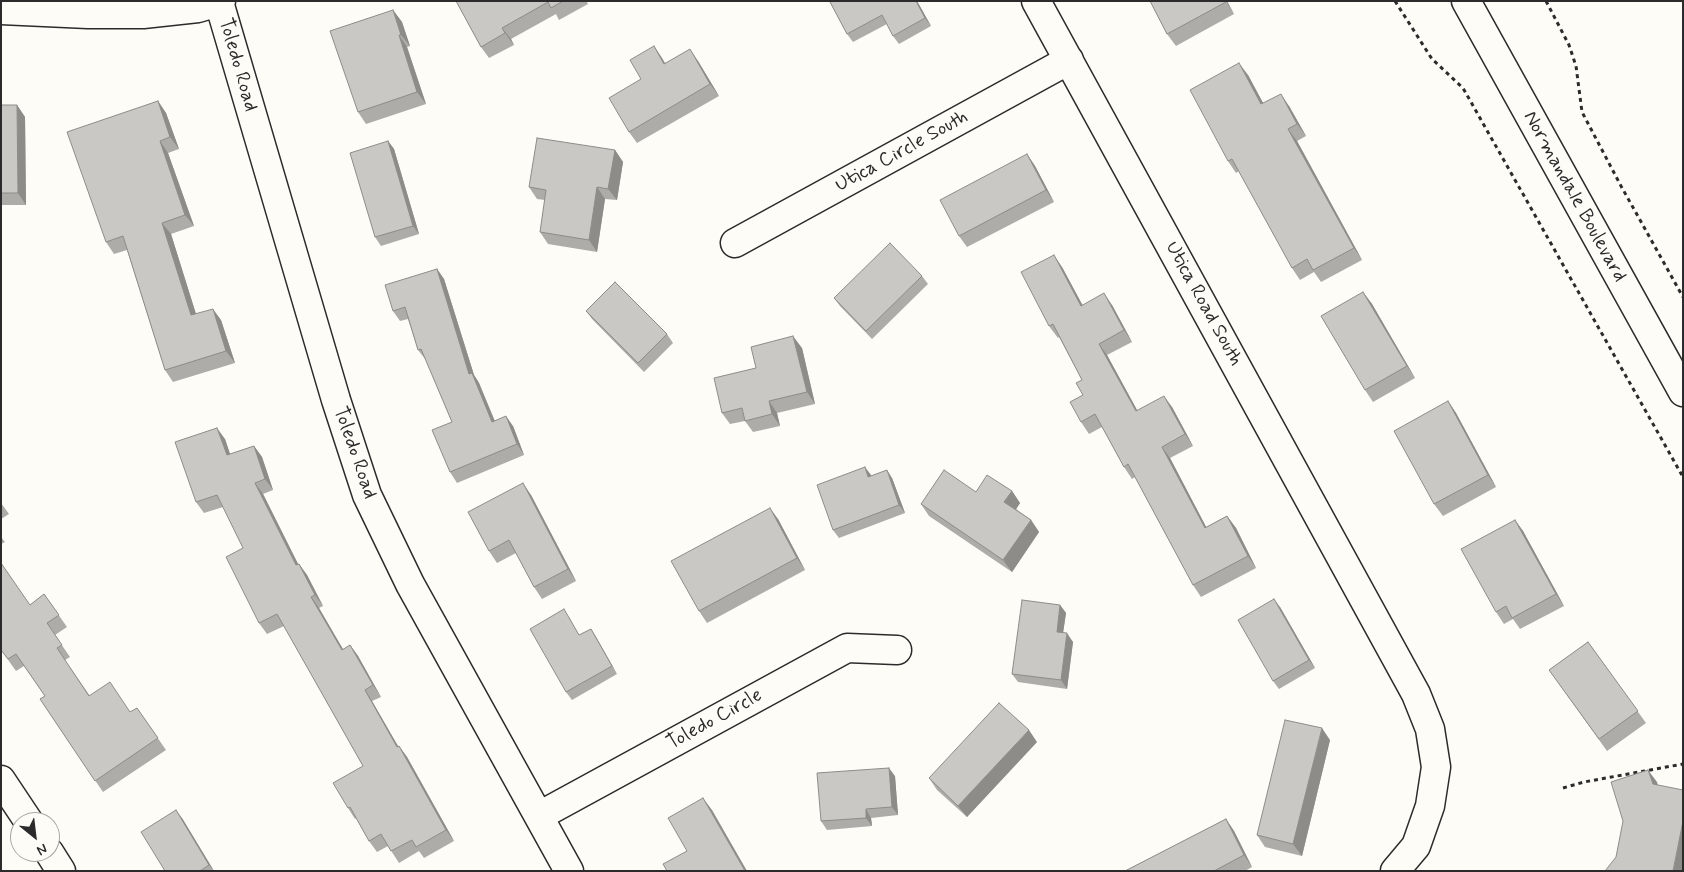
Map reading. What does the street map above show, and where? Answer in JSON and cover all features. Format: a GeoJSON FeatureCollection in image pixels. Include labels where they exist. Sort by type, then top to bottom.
{"type":"FeatureCollection","features":[{"type":"Feature","properties":{"kind":"street","name":"Utica Road South"},"geometry":{"type":"LineString","coordinates":[[1036,1],[1416,694],[1430,729],[1436,766],[1430,806],[1416,846],[1395,871]]}},
{"type":"Feature","properties":{"kind":"street","name":"Normandale Boulevard"},"geometry":{"type":"LineString","coordinates":[[1466,1],[1683,392]]}},
{"type":"Feature","properties":{"kind":"street"},"geometry":{"type":"LineString","coordinates":[[1,10],[88,14],[143,14],[198,8],[220,2]]}},
{"type":"Feature","properties":{"kind":"street","name":"Toledo Road"},"geometry":{"type":"LineString","coordinates":[[220,2],[336,400],[367,495],[410,584],[569,871]]}},
{"type":"Feature","properties":{"kind":"street","name":"Utica Circle South"},"geometry":{"type":"LineString","coordinates":[[735,243],[1069,60]]}},
{"type":"Feature","properties":{"kind":"street","name":"Toledo Circle"},"geometry":{"type":"LineString","coordinates":[[539,816],[847,648],[897,650]]}},
{"type":"Feature","properties":{"kind":"street"},"geometry":{"type":"LineString","coordinates":[[1,780],[22,812]]}},
{"type":"Feature","properties":{"kind":"path"},"geometry":{"type":"LineString","coordinates":[[1395,1],[1432,59],[1463,88],[1683,477]]}},
{"type":"Feature","properties":{"kind":"path"},"geometry":{"type":"LineString","coordinates":[[1546,1],[1569,45],[1576,66],[1582,112],[1620,186],[1683,297]]}},
{"type":"Feature","properties":{"kind":"path"},"geometry":{"type":"LineString","coordinates":[[1563,788],[1584,782],[1683,764]]}},
{"type":"Feature","properties":{"kind":"building"},"geometry":{"type":"Polygon","coordinates":[[[456,1],[563,1],[551,8],[548,2],[502,28],[505,33],[481,47],[456,1]]]}},
{"type":"Feature","properties":{"kind":"building"},"geometry":{"type":"Polygon","coordinates":[[[831,1],[916,1],[925,18],[893,36],[882,15],[847,34],[831,1]]]}},
{"type":"Feature","properties":{"kind":"building"},"geometry":{"type":"Polygon","coordinates":[[[1150,1],[1226,1],[1226,2],[1167,34],[1150,1]]]}},
{"type":"Feature","properties":{"kind":"building"},"geometry":{"type":"Polygon","coordinates":[[[393,10],[417,92],[358,112],[330,31],[393,10]]]}},
{"type":"Feature","properties":{"kind":"building"},"geometry":{"type":"Polygon","coordinates":[[[654,46],[664,64],[690,49],[710,84],[629,132],[609,98],[641,79],[630,60],[654,46]]]}},
{"type":"Feature","properties":{"kind":"building"},"geometry":{"type":"Polygon","coordinates":[[[1239,63],[1261,104],[1281,94],[1297,124],[1288,129],[1354,248],[1313,270],[1307,259],[1292,268],[1232,159],[1228,161],[1190,90],[1239,63]]]}},
{"type":"Feature","properties":{"kind":"building"},"geometry":{"type":"Polygon","coordinates":[[[158,101],[170,137],[160,141],[185,215],[162,223],[191,315],[213,309],[226,351],[165,370],[123,236],[106,242],[67,132],[158,101]]]}},
{"type":"Feature","properties":{"kind":"building"},"geometry":{"type":"Polygon","coordinates":[[[1,105],[17,105],[18,193],[1,193],[1,105]]]}},
{"type":"Feature","properties":{"kind":"building"},"geometry":{"type":"Polygon","coordinates":[[[537,138],[615,150],[608,189],[597,187],[589,240],[540,232],[546,190],[529,187],[537,138]]]}},
{"type":"Feature","properties":{"kind":"building"},"geometry":{"type":"Polygon","coordinates":[[[388,141],[413,226],[375,237],[350,153],[388,141]]]}},
{"type":"Feature","properties":{"kind":"building"},"geometry":{"type":"Polygon","coordinates":[[[1027,154],[1046,190],[959,236],[940,200],[1027,154]]]}},
{"type":"Feature","properties":{"kind":"building"},"geometry":{"type":"Polygon","coordinates":[[[890,243],[922,276],[866,331],[834,298],[890,243]]]}},
{"type":"Feature","properties":{"kind":"building"},"geometry":{"type":"Polygon","coordinates":[[[1054,255],[1081,306],[1104,293],[1124,330],[1099,344],[1136,411],[1164,396],[1185,434],[1162,447],[1205,528],[1227,516],[1248,556],[1193,585],[1128,464],[1124,467],[1095,414],[1081,422],[1070,402],[1083,395],[1076,383],[1082,380],[1053,324],[1049,326],[1021,272],[1054,255]]]}},
{"type":"Feature","properties":{"kind":"building"},"geometry":{"type":"Polygon","coordinates":[[[437,269],[469,374],[472,373],[492,422],[506,416],[517,444],[450,472],[432,430],[452,422],[421,349],[418,350],[405,307],[393,311],[385,285],[437,269]]]}},
{"type":"Feature","properties":{"kind":"building"},"geometry":{"type":"Polygon","coordinates":[[[615,282],[667,334],[638,363],[586,311],[615,282]]]}},
{"type":"Feature","properties":{"kind":"building"},"geometry":{"type":"Polygon","coordinates":[[[1363,292],[1407,366],[1365,390],[1321,316],[1363,292]]]}},
{"type":"Feature","properties":{"kind":"building"},"geometry":{"type":"Polygon","coordinates":[[[793,336],[807,392],[769,401],[772,414],[745,421],[742,408],[722,413],[714,378],[756,368],[751,347],[793,336]]]}},
{"type":"Feature","properties":{"kind":"building"},"geometry":{"type":"Polygon","coordinates":[[[1448,401],[1488,475],[1434,504],[1394,431],[1448,401]]]}},
{"type":"Feature","properties":{"kind":"building"},"geometry":{"type":"Polygon","coordinates":[[[217,428],[227,455],[254,446],[265,479],[255,483],[296,565],[299,564],[315,595],[311,597],[342,650],[350,645],[373,685],[365,690],[446,830],[416,847],[412,840],[391,851],[381,834],[369,841],[350,807],[348,808],[333,783],[363,766],[277,614],[259,623],[226,557],[243,548],[217,495],[196,502],[175,442],[217,428]]]}},
{"type":"Feature","properties":{"kind":"building"},"geometry":{"type":"Polygon","coordinates":[[[865,467],[868,477],[887,470],[899,505],[833,530],[817,485],[865,467]]]}},
{"type":"Feature","properties":{"kind":"building"},"geometry":{"type":"Polygon","coordinates":[[[944,470],[976,492],[987,475],[1012,491],[1004,502],[1031,520],[1003,560],[921,504],[944,470]]]}},
{"type":"Feature","properties":{"kind":"building"},"geometry":{"type":"Polygon","coordinates":[[[523,483],[568,569],[534,587],[509,540],[489,551],[468,512],[523,483]]]}},
{"type":"Feature","properties":{"kind":"building"},"geometry":{"type":"Polygon","coordinates":[[[770,508],[797,558],[699,611],[671,561],[770,508]]]}},
{"type":"Feature","properties":{"kind":"building"},"geometry":{"type":"Polygon","coordinates":[[[1515,520],[1556,594],[1512,618],[1506,606],[1496,612],[1461,549],[1515,520]]]}},
{"type":"Feature","properties":{"kind":"building"},"geometry":{"type":"Polygon","coordinates":[[[1,563],[30,605],[44,594],[59,615],[47,623],[62,645],[57,648],[89,696],[110,682],[130,712],[137,708],[158,738],[95,781],[40,699],[45,696],[16,654],[8,659],[1,650],[1,563]]]}},
{"type":"Feature","properties":{"kind":"building"},"geometry":{"type":"Polygon","coordinates":[[[1274,599],[1309,660],[1273,681],[1238,620],[1274,599]]]}},
{"type":"Feature","properties":{"kind":"building"},"geometry":{"type":"Polygon","coordinates":[[[1022,600],[1060,605],[1057,632],[1067,633],[1061,680],[1012,674],[1022,600]]]}},
{"type":"Feature","properties":{"kind":"building"},"geometry":{"type":"Polygon","coordinates":[[[564,609],[579,635],[591,629],[612,666],[566,692],[530,629],[564,609]]]}},
{"type":"Feature","properties":{"kind":"building"},"geometry":{"type":"Polygon","coordinates":[[[1588,642],[1638,711],[1599,739],[1549,670],[1588,642]]]}},
{"type":"Feature","properties":{"kind":"building"},"geometry":{"type":"Polygon","coordinates":[[[999,703],[1029,730],[958,806],[929,778],[999,703]]]}},
{"type":"Feature","properties":{"kind":"building"},"geometry":{"type":"Polygon","coordinates":[[[1285,720],[1322,728],[1293,844],[1257,835],[1285,720]]]}},
{"type":"Feature","properties":{"kind":"building"},"geometry":{"type":"Polygon","coordinates":[[[889,768],[892,807],[866,809],[866,818],[821,821],[817,773],[889,768]]]}},
{"type":"Feature","properties":{"kind":"building"},"geometry":{"type":"Polygon","coordinates":[[[1648,770],[1653,784],[1683,790],[1683,821],[1673,871],[1605,871],[1616,857],[1623,821],[1611,782],[1648,770]]]}},
{"type":"Feature","properties":{"kind":"building"},"geometry":{"type":"Polygon","coordinates":[[[703,798],[745,871],[667,871],[663,864],[687,851],[668,818],[703,798]]]}},
{"type":"Feature","properties":{"kind":"building"},"geometry":{"type":"Polygon","coordinates":[[[176,810],[209,865],[200,871],[165,871],[141,832],[176,810]]]}},
{"type":"Feature","properties":{"kind":"building"},"geometry":{"type":"Polygon","coordinates":[[[1226,819],[1244,855],[1214,871],[1125,871],[1226,819]]]}}]}
